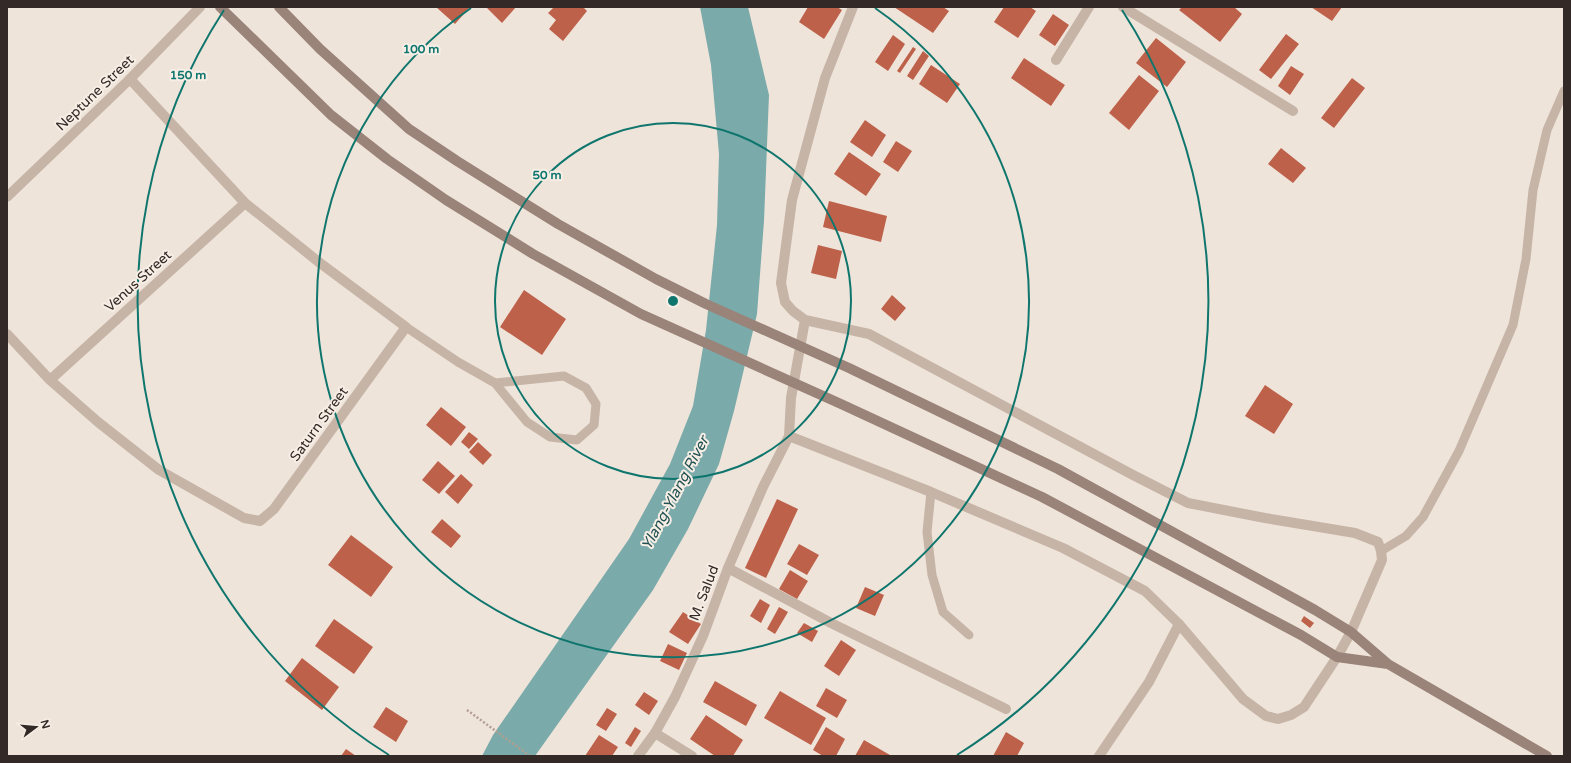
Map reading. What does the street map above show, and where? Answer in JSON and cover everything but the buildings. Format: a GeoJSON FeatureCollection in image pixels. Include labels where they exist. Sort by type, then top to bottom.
{"type":"FeatureCollection","features":[{"type":"Feature","properties":{"kind":"main road"},"geometry":{"type":"LineString","coordinates":[[220,7],[331,115],[387,159],[446,200],[506,237],[641,314],[1042,497],[1296,633],[1337,657],[1388,664]]}},
{"type":"Feature","properties":{"kind":"main road"},"geometry":{"type":"LineString","coordinates":[[279,7],[320,49],[409,128],[457,161],[558,224],[656,279],[706,304],[849,368],[1058,469],[1315,610],[1351,632],[1388,664],[1547,756]]}},
{"type":"Feature","properties":{"kind":"street","name":"Neptune Street"},"geometry":{"type":"LineString","coordinates":[[7,197],[130,79],[200,7]]}},
{"type":"Feature","properties":{"kind":"street"},"geometry":{"type":"LineString","coordinates":[[805,320],[791,398],[789,436],[931,492],[1063,548],[1145,591],[1179,624],[1243,699],[1266,716],[1278,719],[1291,715],[1304,707],[1337,657],[1351,632],[1382,560],[1378,542],[1355,533],[1188,503],[869,334],[805,320],[784,302],[781,283],[792,200],[825,78],[852,7]]}},
{"type":"Feature","properties":{"kind":"street"},"geometry":{"type":"LineString","coordinates":[[1056,60],[1089,7]]}},
{"type":"Feature","properties":{"kind":"street"},"geometry":{"type":"LineString","coordinates":[[1123,7],[1293,111]]}},
{"type":"Feature","properties":{"kind":"street"},"geometry":{"type":"LineString","coordinates":[[130,79],[245,203],[320,263],[406,327]]}},
{"type":"Feature","properties":{"kind":"street","name":"Venus Street"},"geometry":{"type":"LineString","coordinates":[[50,380],[245,203]]}},
{"type":"Feature","properties":{"kind":"street","name":"Saturn Street"},"geometry":{"type":"LineString","coordinates":[[50,380],[98,422],[158,470],[244,518],[260,521],[274,509],[406,327]]}},
{"type":"Feature","properties":{"kind":"street"},"geometry":{"type":"LineString","coordinates":[[7,334],[50,380]]}},
{"type":"Feature","properties":{"kind":"street","name":"M. Salud"},"geometry":{"type":"LineString","coordinates":[[638,756],[655,733],[675,697],[700,643],[728,568],[763,487],[789,436]]}},
{"type":"Feature","properties":{"kind":"street"},"geometry":{"type":"LineString","coordinates":[[728,568],[831,623],[1006,709]]}},
{"type":"Feature","properties":{"kind":"street"},"geometry":{"type":"LineString","coordinates":[[1099,756],[1149,682],[1179,624]]}},
{"type":"Feature","properties":{"kind":"street"},"geometry":{"type":"LineString","coordinates":[[655,733],[692,756]]}},
{"type":"Feature","properties":{"kind":"lane"},"geometry":{"type":"LineString","coordinates":[[1381,551],[1406,536],[1423,517],[1458,451],[1513,325],[1526,259],[1535,183],[1547,130],[1564,91]]}},
{"type":"Feature","properties":{"kind":"lane"},"geometry":{"type":"LineString","coordinates":[[406,327],[458,362],[495,383],[527,422],[550,437],[577,440],[594,425],[596,404],[586,388],[564,376],[495,383]]}},
{"type":"Feature","properties":{"kind":"lane"},"geometry":{"type":"LineString","coordinates":[[931,492],[927,532],[932,575],[943,612],[969,635]]}},
{"type":"Feature","properties":{"kind":"path"},"geometry":{"type":"LineString","coordinates":[[466,710],[530,756]]}},
{"type":"Feature","properties":{"kind":"water","name":"Ylang-Ylang River"},"geometry":{"type":"Polygon","coordinates":[[[700,7],[748,7],[769,95],[764,221],[757,314],[734,411],[719,464],[688,529],[653,590],[535,756],[482,756],[493,735],[629,539],[670,464],[693,406],[706,330],[717,225],[719,154],[711,65],[700,7]]]}}]}
